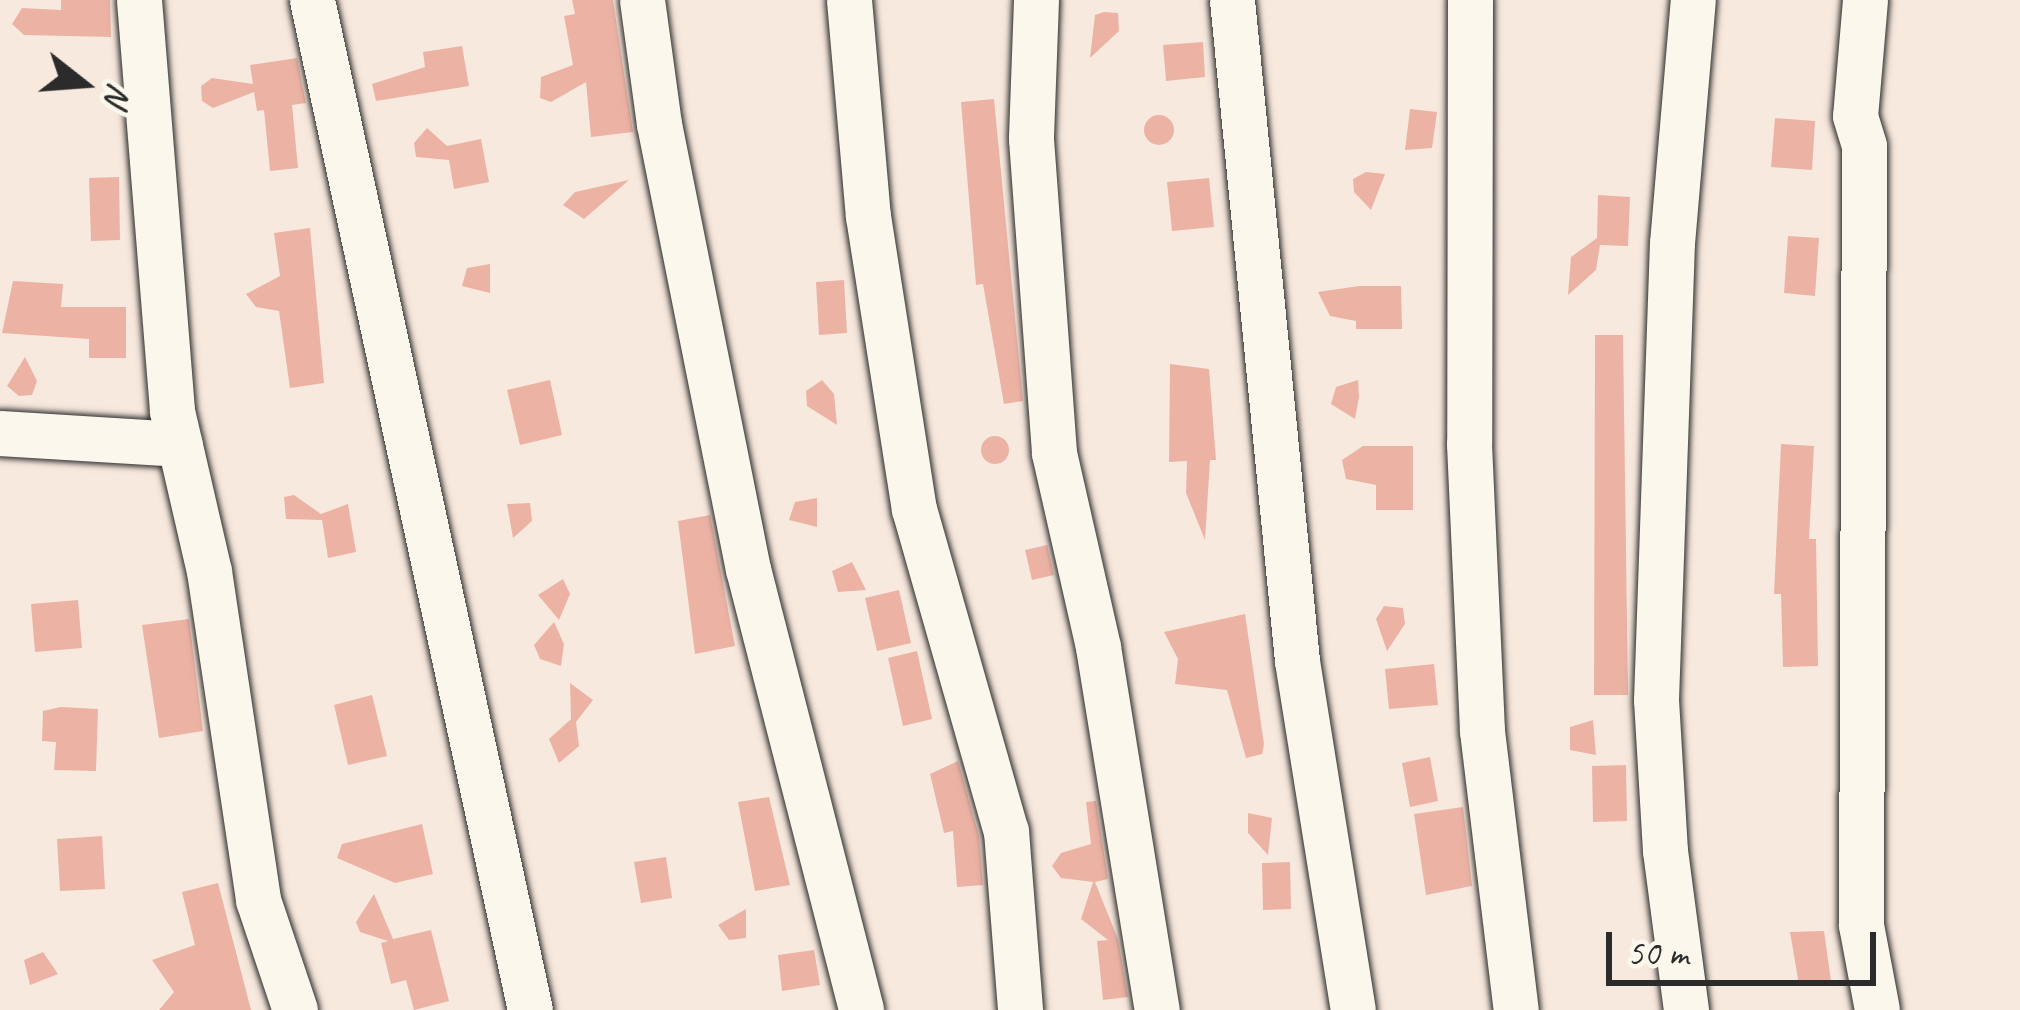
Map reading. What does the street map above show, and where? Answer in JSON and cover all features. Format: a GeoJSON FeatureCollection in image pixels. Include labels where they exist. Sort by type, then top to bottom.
{"type":"FeatureCollection","features":[{"type":"Feature","properties":{"kind":"street"},"geometry":{"type":"LineString","coordinates":[[139,0],[180,444],[209,571],[258,900],[295,1010]]}},
{"type":"Feature","properties":{"kind":"street"},"geometry":{"type":"LineString","coordinates":[[312,0],[530,1010]]}},
{"type":"Feature","properties":{"kind":"street"},"geometry":{"type":"LineString","coordinates":[[642,0],[748,568],[861,1010]]}},
{"type":"Feature","properties":{"kind":"street"},"geometry":{"type":"LineString","coordinates":[[849,0],[868,216],[914,509],[1006,831],[1020,1010]]}},
{"type":"Feature","properties":{"kind":"street"},"geometry":{"type":"LineString","coordinates":[[1036,0],[1031,139],[1054,452],[1098,647],[1157,1010]]}},
{"type":"Feature","properties":{"kind":"street"},"geometry":{"type":"LineString","coordinates":[[1232,0],[1297,662],[1353,1010]]}},
{"type":"Feature","properties":{"kind":"street"},"geometry":{"type":"LineString","coordinates":[[1470,0],[1470,468],[1482,731],[1516,1010]]}},
{"type":"Feature","properties":{"kind":"street"},"geometry":{"type":"LineString","coordinates":[[1686,1010],[1665,851],[1656,700],[1672,243],[1693,0]]}},
{"type":"Feature","properties":{"kind":"street"},"geometry":{"type":"LineString","coordinates":[[1865,0],[1856,116],[1864,146],[1861,925],[1877,1010]]}},
{"type":"Feature","properties":{"kind":"street"},"geometry":{"type":"LineString","coordinates":[[0,433],[180,444]]}},
{"type":"Feature","properties":{"kind":"building"},"geometry":{"type":"Polygon","coordinates":[[[61,0],[110,0],[111,37],[24,35],[12,24],[22,8],[61,10],[61,0]]]}},
{"type":"Feature","properties":{"kind":"building"},"geometry":{"type":"Polygon","coordinates":[[[572,0],[613,0],[633,132],[591,137],[586,82],[551,102],[540,98],[541,77],[573,65],[564,16],[575,14],[572,0]]]}},
{"type":"Feature","properties":{"kind":"building"},"geometry":{"type":"Polygon","coordinates":[[[1118,13],[1119,31],[1090,58],[1095,15],[1118,13]]]}},
{"type":"Feature","properties":{"kind":"building"},"geometry":{"type":"Polygon","coordinates":[[[1203,42],[1205,77],[1166,81],[1163,45],[1203,42]]]}},
{"type":"Feature","properties":{"kind":"building"},"geometry":{"type":"Polygon","coordinates":[[[462,46],[469,86],[376,101],[372,84],[425,67],[423,52],[462,46]]]}},
{"type":"Feature","properties":{"kind":"building"},"geometry":{"type":"Polygon","coordinates":[[[297,58],[306,103],[292,105],[298,168],[270,171],[264,110],[257,111],[254,92],[213,108],[202,101],[201,86],[212,78],[253,84],[250,65],[297,58]]]}},
{"type":"Feature","properties":{"kind":"building"},"geometry":{"type":"Polygon","coordinates":[[[994,99],[1023,401],[1004,404],[983,284],[976,285],[961,102],[994,99]]]}},
{"type":"Feature","properties":{"kind":"building"},"geometry":{"type":"Polygon","coordinates":[[[1410,109],[1437,112],[1432,148],[1405,150],[1410,109]]]}},
{"type":"Feature","properties":{"kind":"building"},"geometry":{"type":"Polygon","coordinates":[[[1159,115],[1170,119],[1174,130],[1170,141],[1159,145],[1148,141],[1144,130],[1148,119],[1159,115]]]}},
{"type":"Feature","properties":{"kind":"building"},"geometry":{"type":"Polygon","coordinates":[[[1775,118],[1815,121],[1812,170],[1771,167],[1775,118]]]}},
{"type":"Feature","properties":{"kind":"building"},"geometry":{"type":"Polygon","coordinates":[[[427,128],[447,146],[481,139],[489,182],[454,189],[449,160],[416,157],[414,143],[427,128]]]}},
{"type":"Feature","properties":{"kind":"building"},"geometry":{"type":"Polygon","coordinates":[[[1366,172],[1385,174],[1371,210],[1354,192],[1353,179],[1366,172]]]}},
{"type":"Feature","properties":{"kind":"building"},"geometry":{"type":"Polygon","coordinates":[[[119,177],[120,240],[91,241],[89,178],[119,177]]]}},
{"type":"Feature","properties":{"kind":"building"},"geometry":{"type":"Polygon","coordinates":[[[1209,178],[1214,227],[1172,231],[1167,182],[1209,178]]]}},
{"type":"Feature","properties":{"kind":"building"},"geometry":{"type":"Polygon","coordinates":[[[629,180],[584,219],[563,205],[575,192],[629,180]]]}},
{"type":"Feature","properties":{"kind":"building"},"geometry":{"type":"Polygon","coordinates":[[[1598,195],[1630,197],[1628,246],[1600,245],[1596,270],[1568,295],[1571,257],[1597,238],[1598,195]]]}},
{"type":"Feature","properties":{"kind":"building"},"geometry":{"type":"Polygon","coordinates":[[[310,228],[324,383],[290,388],[279,311],[256,307],[246,294],[280,276],[274,233],[310,228]]]}},
{"type":"Feature","properties":{"kind":"building"},"geometry":{"type":"Polygon","coordinates":[[[1788,236],[1819,238],[1815,296],[1784,293],[1788,236]]]}},
{"type":"Feature","properties":{"kind":"building"},"geometry":{"type":"Polygon","coordinates":[[[490,264],[490,293],[462,286],[467,268],[490,264]]]}},
{"type":"Feature","properties":{"kind":"building"},"geometry":{"type":"Polygon","coordinates":[[[844,280],[847,333],[819,335],[816,282],[844,280]]]}},
{"type":"Feature","properties":{"kind":"building"},"geometry":{"type":"Polygon","coordinates":[[[13,281],[63,284],[61,307],[126,307],[126,358],[89,358],[89,339],[2,333],[13,281]]]}},
{"type":"Feature","properties":{"kind":"building"},"geometry":{"type":"Polygon","coordinates":[[[1401,286],[1402,329],[1356,329],[1356,321],[1330,316],[1318,292],[1401,286]]]}},
{"type":"Feature","properties":{"kind":"building"},"geometry":{"type":"Polygon","coordinates":[[[1595,335],[1623,335],[1628,695],[1594,695],[1595,335]]]}},
{"type":"Feature","properties":{"kind":"building"},"geometry":{"type":"Polygon","coordinates":[[[25,357],[37,381],[32,395],[19,396],[7,386],[25,357]]]}},
{"type":"Feature","properties":{"kind":"building"},"geometry":{"type":"Polygon","coordinates":[[[1170,364],[1209,369],[1216,460],[1210,460],[1205,540],[1186,493],[1187,461],[1169,462],[1170,364]]]}},
{"type":"Feature","properties":{"kind":"building"},"geometry":{"type":"Polygon","coordinates":[[[550,380],[562,435],[520,445],[507,390],[550,380]]]}},
{"type":"Feature","properties":{"kind":"building"},"geometry":{"type":"Polygon","coordinates":[[[822,380],[834,394],[837,425],[807,406],[806,391],[822,380]]]}},
{"type":"Feature","properties":{"kind":"building"},"geometry":{"type":"Polygon","coordinates":[[[1358,380],[1355,419],[1331,404],[1336,387],[1358,380]]]}},
{"type":"Feature","properties":{"kind":"building"},"geometry":{"type":"Polygon","coordinates":[[[995,436],[1005,440],[1009,450],[1005,460],[995,464],[985,460],[981,450],[985,440],[995,436]]]}},
{"type":"Feature","properties":{"kind":"building"},"geometry":{"type":"Polygon","coordinates":[[[1781,444],[1814,446],[1809,539],[1816,539],[1818,666],[1783,667],[1781,594],[1774,594],[1781,444]]]}},
{"type":"Feature","properties":{"kind":"building"},"geometry":{"type":"Polygon","coordinates":[[[1363,446],[1413,446],[1413,510],[1376,510],[1376,485],[1346,479],[1342,460],[1363,446]]]}},
{"type":"Feature","properties":{"kind":"building"},"geometry":{"type":"Polygon","coordinates":[[[294,495],[321,514],[348,504],[356,552],[328,558],[322,520],[286,519],[284,497],[294,495]]]}},
{"type":"Feature","properties":{"kind":"building"},"geometry":{"type":"Polygon","coordinates":[[[817,498],[817,527],[789,520],[795,502],[817,498]]]}},
{"type":"Feature","properties":{"kind":"building"},"geometry":{"type":"Polygon","coordinates":[[[530,503],[532,521],[513,538],[507,504],[530,503]]]}},
{"type":"Feature","properties":{"kind":"building"},"geometry":{"type":"Polygon","coordinates":[[[710,515],[735,646],[695,654],[678,521],[710,515]]]}},
{"type":"Feature","properties":{"kind":"building"},"geometry":{"type":"Polygon","coordinates":[[[1047,545],[1054,575],[1032,580],[1025,550],[1047,545]]]}},
{"type":"Feature","properties":{"kind":"building"},"geometry":{"type":"Polygon","coordinates":[[[852,562],[866,590],[838,592],[832,571],[852,562]]]}},
{"type":"Feature","properties":{"kind":"building"},"geometry":{"type":"Polygon","coordinates":[[[563,579],[570,594],[559,620],[538,595],[563,579]]]}},
{"type":"Feature","properties":{"kind":"building"},"geometry":{"type":"Polygon","coordinates":[[[899,590],[911,643],[877,651],[865,598],[899,590]]]}},
{"type":"Feature","properties":{"kind":"building"},"geometry":{"type":"Polygon","coordinates":[[[78,600],[82,648],[35,652],[31,604],[78,600]]]}},
{"type":"Feature","properties":{"kind":"building"},"geometry":{"type":"Polygon","coordinates":[[[1384,606],[1403,608],[1405,624],[1387,651],[1376,619],[1384,606]]]}},
{"type":"Feature","properties":{"kind":"building"},"geometry":{"type":"Polygon","coordinates":[[[1245,614],[1264,744],[1262,754],[1246,758],[1227,690],[1175,684],[1178,659],[1164,632],[1245,614]]]}},
{"type":"Feature","properties":{"kind":"building"},"geometry":{"type":"Polygon","coordinates":[[[189,619],[203,731],[159,738],[142,625],[189,619]]]}},
{"type":"Feature","properties":{"kind":"building"},"geometry":{"type":"Polygon","coordinates":[[[554,622],[564,644],[561,666],[540,659],[534,645],[554,622]]]}},
{"type":"Feature","properties":{"kind":"building"},"geometry":{"type":"Polygon","coordinates":[[[917,651],[932,719],[903,726],[888,658],[917,651]]]}},
{"type":"Feature","properties":{"kind":"building"},"geometry":{"type":"Polygon","coordinates":[[[1434,664],[1438,705],[1389,709],[1385,669],[1434,664]]]}},
{"type":"Feature","properties":{"kind":"building"},"geometry":{"type":"Polygon","coordinates":[[[570,683],[593,700],[576,722],[579,746],[559,763],[549,739],[571,719],[570,683]]]}},
{"type":"Feature","properties":{"kind":"building"},"geometry":{"type":"Polygon","coordinates":[[[372,695],[387,756],[348,765],[334,705],[372,695]]]}},
{"type":"Feature","properties":{"kind":"building"},"geometry":{"type":"Polygon","coordinates":[[[98,709],[96,771],[54,770],[56,742],[42,741],[43,711],[98,709]]]}},
{"type":"Feature","properties":{"kind":"building"},"geometry":{"type":"Polygon","coordinates":[[[1593,720],[1596,755],[1570,750],[1570,727],[1593,720]]]}},
{"type":"Feature","properties":{"kind":"building"},"geometry":{"type":"Polygon","coordinates":[[[1430,757],[1438,801],[1410,807],[1402,763],[1430,757]]]}},
{"type":"Feature","properties":{"kind":"building"},"geometry":{"type":"Polygon","coordinates":[[[958,761],[979,836],[983,885],[957,887],[953,831],[944,833],[930,774],[958,761]]]}},
{"type":"Feature","properties":{"kind":"building"},"geometry":{"type":"Polygon","coordinates":[[[1626,765],[1627,821],[1593,822],[1592,766],[1626,765]]]}},
{"type":"Feature","properties":{"kind":"building"},"geometry":{"type":"Polygon","coordinates":[[[769,797],[790,885],[755,891],[738,802],[769,797]]]}},
{"type":"Feature","properties":{"kind":"building"},"geometry":{"type":"Polygon","coordinates":[[[1096,801],[1108,879],[1095,882],[1118,939],[1128,997],[1103,1000],[1097,941],[1108,940],[1081,919],[1093,882],[1061,878],[1052,866],[1061,853],[1091,844],[1086,802],[1096,801]]]}},
{"type":"Feature","properties":{"kind":"building"},"geometry":{"type":"Polygon","coordinates":[[[1463,807],[1472,886],[1426,895],[1414,814],[1463,807]]]}},
{"type":"Feature","properties":{"kind":"building"},"geometry":{"type":"Polygon","coordinates":[[[1248,813],[1272,818],[1268,855],[1248,833],[1248,813]]]}},
{"type":"Feature","properties":{"kind":"building"},"geometry":{"type":"Polygon","coordinates":[[[422,824],[433,874],[395,883],[337,858],[342,844],[422,824]]]}},
{"type":"Feature","properties":{"kind":"building"},"geometry":{"type":"Polygon","coordinates":[[[102,836],[105,889],[60,891],[57,839],[102,836]]]}},
{"type":"Feature","properties":{"kind":"building"},"geometry":{"type":"Polygon","coordinates":[[[666,857],[672,898],[641,903],[634,862],[666,857]]]}},
{"type":"Feature","properties":{"kind":"building"},"geometry":{"type":"Polygon","coordinates":[[[1290,862],[1291,909],[1263,910],[1262,863],[1290,862]]]}},
{"type":"Feature","properties":{"kind":"building"},"geometry":{"type":"Polygon","coordinates":[[[218,883],[251,1010],[159,1010],[174,992],[152,960],[195,945],[182,892],[218,883]]]}},
{"type":"Feature","properties":{"kind":"building"},"geometry":{"type":"Polygon","coordinates":[[[374,894],[393,939],[431,930],[449,1001],[414,1010],[406,980],[391,984],[381,943],[388,941],[360,932],[356,922],[374,894]]]}},
{"type":"Feature","properties":{"kind":"building"},"geometry":{"type":"Polygon","coordinates":[[[746,909],[746,938],[729,940],[718,925],[746,909]]]}},
{"type":"Feature","properties":{"kind":"building"},"geometry":{"type":"Polygon","coordinates":[[[1824,931],[1831,981],[1799,985],[1790,932],[1824,931]]]}},
{"type":"Feature","properties":{"kind":"building"},"geometry":{"type":"Polygon","coordinates":[[[814,950],[820,985],[782,991],[778,955],[814,950]]]}},
{"type":"Feature","properties":{"kind":"building"},"geometry":{"type":"Polygon","coordinates":[[[43,952],[58,974],[30,985],[24,960],[43,952]]]}}]}
